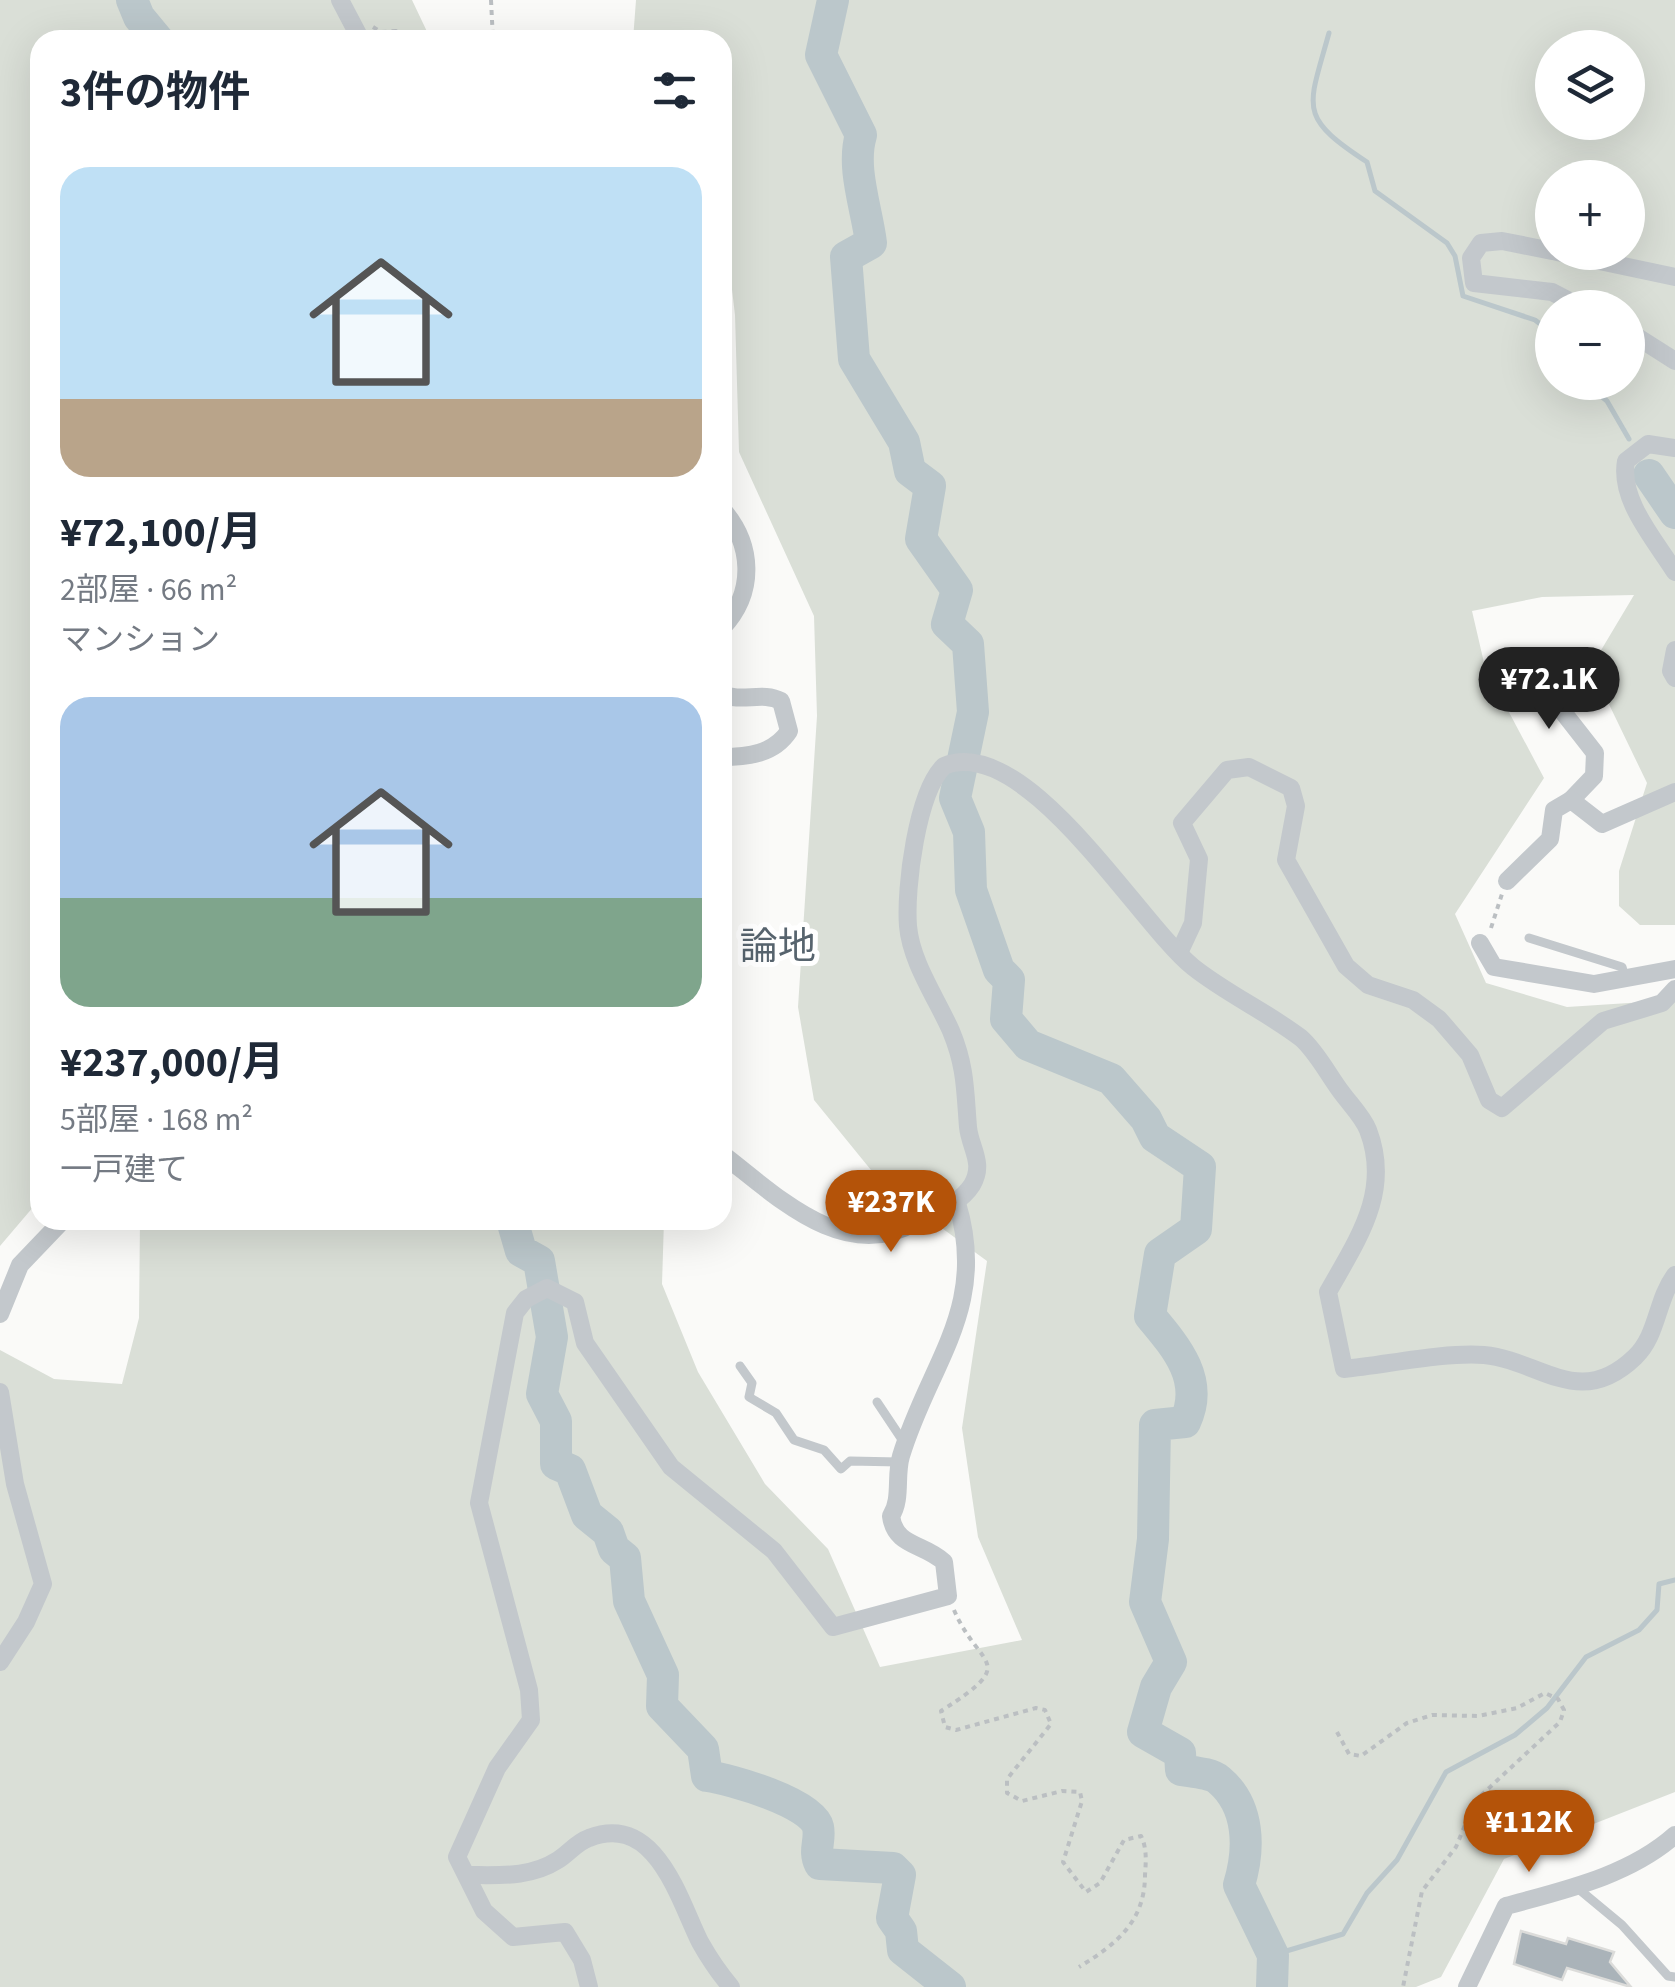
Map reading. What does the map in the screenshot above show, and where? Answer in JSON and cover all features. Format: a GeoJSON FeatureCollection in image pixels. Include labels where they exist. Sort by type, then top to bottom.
{"type":"FeatureCollection","features":[{"type":"Feature","properties":{"kind":"street"},"geometry":{"type":"LineString","coordinates":[[342,4],[356,30]]}},
{"type":"Feature","properties":{"kind":"street"},"geometry":{"type":"LineString","coordinates":[[1535,247],[1502,240],[1481,244],[1471,258],[1474,283],[1535,290]]}},
{"type":"Feature","properties":{"kind":"street"},"geometry":{"type":"LineString","coordinates":[[1641,270],[1675,277]]}},
{"type":"Feature","properties":{"kind":"street"},"geometry":{"type":"LineString","coordinates":[[1645,342],[1675,361]]}},
{"type":"Feature","properties":{"kind":"street"},"geometry":{"type":"LineString","coordinates":[[1675,448],[1648,444],[1626,461],[1623,478],[1627,494],[1675,572]]}},
{"type":"Feature","properties":{"kind":"street"},"geometry":{"type":"LineString","coordinates":[[732,521],[742,533],[746,560],[746,586],[732,610]]}},
{"type":"Feature","properties":{"kind":"street"},"geometry":{"type":"LineString","coordinates":[[1675,650],[1670,671],[1675,678]]}},
{"type":"Feature","properties":{"kind":"street"},"geometry":{"type":"LineString","coordinates":[[1507,880],[1550,839],[1554,810],[1594,776],[1596,752],[1527,666]]}},
{"type":"Feature","properties":{"kind":"street"},"geometry":{"type":"LineString","coordinates":[[732,697],[770,696],[781,701],[789,732],[770,749],[732,756]]}},
{"type":"Feature","properties":{"kind":"street"},"geometry":{"type":"LineString","coordinates":[[732,1161],[816,1224],[847,1232],[882,1233],[912,1224],[958,1203],[974,1182],[978,1164],[968,1132],[968,1083],[908,927],[923,807],[935,774],[954,762],[968,762],[1027,791],[1096,852],[1190,966],[1304,1040],[1367,1127],[1376,1162],[1370,1219],[1328,1292],[1344,1369],[1485,1355],[1564,1383],[1600,1379],[1632,1360],[1650,1342],[1662,1292],[1675,1275]]}},
{"type":"Feature","properties":{"kind":"street"},"geometry":{"type":"LineString","coordinates":[[1180,953],[1194,923],[1199,860],[1182,822],[1227,770],[1249,767],[1291,788],[1296,806],[1286,860],[1346,966],[1368,985],[1413,1000],[1439,1019],[1470,1055],[1490,1100],[1502,1108],[1603,1021],[1662,1003],[1675,989]]}},
{"type":"Feature","properties":{"kind":"street"},"geometry":{"type":"LineString","coordinates":[[1570,800],[1602,824],[1675,792]]}},
{"type":"Feature","properties":{"kind":"street"},"geometry":{"type":"LineString","coordinates":[[1480,943],[1494,967],[1594,984],[1675,969]]}},
{"type":"Feature","properties":{"kind":"street"},"geometry":{"type":"LineString","coordinates":[[589,1987],[582,1960],[565,1932],[513,1937],[484,1910],[457,1857],[497,1768],[530,1720],[529,1690],[479,1503],[516,1313],[534,1293],[547,1288],[575,1302],[585,1343],[671,1467],[774,1551],[833,1627],[948,1596],[944,1562],[926,1548],[903,1541],[894,1532],[891,1516],[898,1506],[902,1453],[962,1314],[964,1226],[958,1203]]}},
{"type":"Feature","properties":{"kind":"street"},"geometry":{"type":"LineString","coordinates":[[0,1314],[20,1265],[54,1230]]}},
{"type":"Feature","properties":{"kind":"street"},"geometry":{"type":"LineString","coordinates":[[0,1392],[15,1484],[43,1584],[26,1622],[0,1662]]}},
{"type":"Feature","properties":{"kind":"street"},"geometry":{"type":"LineString","coordinates":[[468,1875],[517,1876],[555,1862],[593,1836],[612,1835],[644,1844],[671,1876],[703,1947],[731,1987]]}},
{"type":"Feature","properties":{"kind":"street"},"geometry":{"type":"LineString","coordinates":[[1467,1987],[1506,1906],[1576,1886],[1632,1864],[1675,1835]]}},
{"type":"Feature","properties":{"kind":"lane"},"geometry":{"type":"LineString","coordinates":[[1529,938],[1622,967],[1625,978]]}},
{"type":"Feature","properties":{"kind":"lane"},"geometry":{"type":"LineString","coordinates":[[740,1366],[752,1382],[748,1397],[776,1413],[794,1440],[824,1450],[841,1469],[850,1461],[902,1453],[877,1402]]}},
{"type":"Feature","properties":{"kind":"lane"},"geometry":{"type":"LineString","coordinates":[[1576,1886],[1622,1925],[1668,1976],[1675,1977]]}},
{"type":"Feature","properties":{"kind":"path"},"geometry":{"type":"LineString","coordinates":[[491,0],[492,30]]}},
{"type":"Feature","properties":{"kind":"path"},"geometry":{"type":"LineString","coordinates":[[342,4],[378,30]]}},
{"type":"Feature","properties":{"kind":"path"},"geometry":{"type":"LineString","coordinates":[[1480,943],[1491,929],[1507,880]]}},
{"type":"Feature","properties":{"kind":"path"},"geometry":{"type":"LineString","coordinates":[[948,1596],[959,1622],[986,1654],[987,1666],[977,1687],[941,1711],[945,1726],[956,1730],[1036,1708],[1045,1710],[1051,1724],[1007,1779],[1007,1793],[1022,1801],[1062,1791],[1080,1792],[1082,1801],[1063,1862],[1086,1892],[1100,1883],[1124,1840],[1140,1836],[1146,1846],[1142,1909],[1124,1934],[1079,1967]]}},
{"type":"Feature","properties":{"kind":"path"},"geometry":{"type":"LineString","coordinates":[[1338,1732],[1349,1754],[1361,1756],[1407,1724],[1432,1715],[1478,1716],[1518,1708],[1545,1693],[1558,1699],[1564,1710],[1560,1722],[1475,1801],[1456,1847],[1422,1890],[1402,1987]]}},
{"type":"Feature","properties":{"kind":"shaded area"},"geometry":{"type":"Polygon","coordinates":[[[0,0],[412,0],[426,30],[30,30],[30,1211],[0,1246],[0,0]]]}},
{"type":"Feature","properties":{"kind":"shaded area"},"geometry":{"type":"Polygon","coordinates":[[[636,0],[1675,0],[1675,925],[1640,925],[1619,906],[1619,871],[1647,783],[1591,667],[1634,595],[1542,597],[1472,611],[1485,667],[1544,778],[1455,914],[1486,983],[1567,1007],[1675,1000],[1675,1792],[1504,1859],[1441,1977],[1416,1987],[0,1987],[0,1350],[54,1379],[122,1384],[139,1318],[140,1230],[664,1230],[662,1284],[698,1372],[765,1484],[828,1549],[880,1667],[1022,1640],[978,1537],[962,1428],[987,1261],[884,1186],[814,1100],[798,1007],[817,716],[814,616],[739,452],[732,290],[732,30],[634,30],[636,0]]]}},
{"type":"Feature","properties":{"kind":"building"},"geometry":{"type":"Polygon","coordinates":[[[1521,1931],[1566,1944],[1568,1938],[1614,1952],[1610,1962],[1631,1987],[1567,1968],[1562,1980],[1514,1964],[1521,1931]]]}},
{"type":"Feature","properties":{"kind":"waterway"},"geometry":{"type":"LineString","coordinates":[[132,0],[150,30]]}},
{"type":"Feature","properties":{"kind":"waterway"},"geometry":{"type":"LineString","coordinates":[[833,0],[821,55],[861,135],[859,175],[871,243],[846,257],[854,359],[904,442],[910,471],[930,486],[921,539],[957,590],[947,624],[968,644],[973,712],[955,798],[969,832],[971,890],[999,970],[1009,980],[1006,1019],[1028,1045],[1111,1079],[1146,1119],[1155,1137],[1200,1167],[1196,1229],[1160,1254],[1150,1316],[1178,1352],[1192,1392],[1185,1422],[1155,1425],[1153,1539],[1145,1602],[1171,1662],[1156,1687],[1143,1732],[1180,1753],[1181,1770],[1216,1778],[1237,1802],[1246,1843],[1239,1885],[1273,1955],[1272,1987]]}},
{"type":"Feature","properties":{"kind":"waterway"},"geometry":{"type":"LineString","coordinates":[[1329,33],[1313,95],[1319,121],[1367,162],[1375,191],[1447,243],[1455,256],[1463,296],[1535,320]]}},
{"type":"Feature","properties":{"kind":"waterway"},"geometry":{"type":"LineString","coordinates":[[1606,400],[1629,439]]}},
{"type":"Feature","properties":{"kind":"waterway"},"geometry":{"type":"LineString","coordinates":[[1645,467],[1649,475]]}},
{"type":"Feature","properties":{"kind":"waterway"},"geometry":{"type":"LineString","coordinates":[[1649,475],[1675,513]]}},
{"type":"Feature","properties":{"kind":"waterway"},"geometry":{"type":"LineString","coordinates":[[515,1230],[521,1251],[539,1261],[552,1337],[542,1394],[556,1421],[556,1464],[570,1470],[587,1515],[608,1532],[614,1549],[625,1558],[629,1601],[663,1675],[662,1706],[703,1749],[707,1776],[787,1801],[813,1818],[818,1827],[820,1864],[893,1868],[900,1875],[892,1918],[901,1931],[903,1950],[950,1987]]}},
{"type":"Feature","properties":{"kind":"waterway"},"geometry":{"type":"LineString","coordinates":[[1273,1955],[1343,1934],[1367,1893],[1397,1860],[1446,1772],[1515,1735],[1547,1708],[1586,1657],[1639,1630],[1657,1610],[1659,1584],[1675,1580]]}},
{"type":"Feature","properties":{"kind":"district","name":"論地"},"geometry":{"type":"Point","coordinates":[778,946]}}]}
